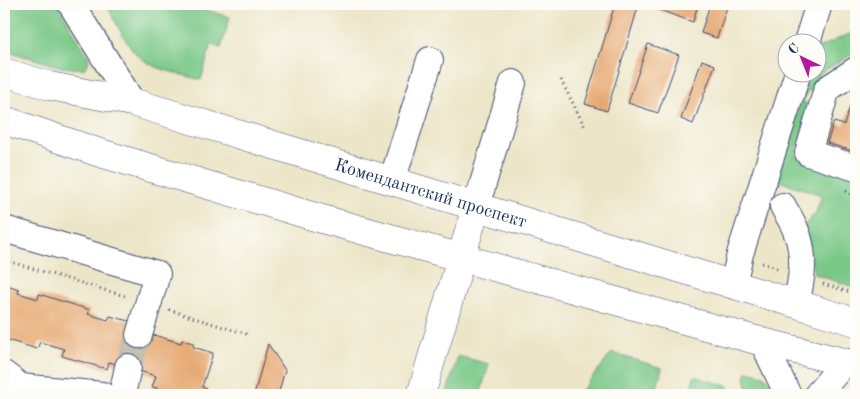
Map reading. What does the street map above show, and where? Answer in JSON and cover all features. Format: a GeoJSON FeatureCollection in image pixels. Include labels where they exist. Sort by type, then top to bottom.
{"type":"FeatureCollection","features":[{"type":"Feature","properties":{"kind":"main road","name":"Комендантский проспект"},"geometry":{"type":"LineString","coordinates":[[4,72],[50,86],[132,102],[856,322]]}},
{"type":"Feature","properties":{"kind":"main road"},"geometry":{"type":"LineString","coordinates":[[4,120],[106,154],[322,219],[762,342],[851,364]]}},
{"type":"Feature","properties":{"kind":"main road"},"geometry":{"type":"LineString","coordinates":[[406,395],[424,386],[476,206]]}},
{"type":"Feature","properties":{"kind":"street"},"geometry":{"type":"LineString","coordinates":[[71,4],[132,102]]}},
{"type":"Feature","properties":{"kind":"street"},"geometry":{"type":"LineString","coordinates":[[810,32],[819,4]]}},
{"type":"Feature","properties":{"kind":"street"},"geometry":{"type":"LineString","coordinates":[[392,182],[430,60]]}},
{"type":"Feature","properties":{"kind":"street"},"geometry":{"type":"LineString","coordinates":[[856,70],[827,89],[808,153],[856,168]]}},
{"type":"Feature","properties":{"kind":"street"},"geometry":{"type":"LineString","coordinates":[[733,284],[740,254],[795,82]]}},
{"type":"Feature","properties":{"kind":"street"},"geometry":{"type":"LineString","coordinates":[[476,206],[513,83]]}},
{"type":"Feature","properties":{"kind":"street"},"geometry":{"type":"LineString","coordinates":[[783,206],[796,231],[802,261],[802,278],[796,304]]}},
{"type":"Feature","properties":{"kind":"street"},"geometry":{"type":"LineString","coordinates":[[4,229],[157,274],[139,335]]}},
{"type":"Feature","properties":{"kind":"street"},"geometry":{"type":"LineString","coordinates":[[762,342],[788,395]]}},
{"type":"Feature","properties":{"kind":"street"},"geometry":{"type":"LineString","coordinates":[[818,395],[851,364]]}},
{"type":"Feature","properties":{"kind":"street"},"geometry":{"type":"LineString","coordinates":[[122,395],[128,368]]}},
{"type":"Feature","properties":{"kind":"street"},"geometry":{"type":"LineString","coordinates":[[4,374],[21,387],[102,395]]}},
{"type":"Feature","properties":{"kind":"path"},"geometry":{"type":"LineString","coordinates":[[561,80],[585,127]]}},
{"type":"Feature","properties":{"kind":"green space"},"geometry":{"type":"Polygon","coordinates":[[[4,4],[56,4],[88,56],[86,67],[83,69],[61,67],[4,50],[4,4]]]}},
{"type":"Feature","properties":{"kind":"green space"},"geometry":{"type":"Polygon","coordinates":[[[106,4],[185,4],[230,17],[221,48],[211,45],[201,80],[163,69],[142,59],[126,41],[106,4]]]}},
{"type":"Feature","properties":{"kind":"green space"},"geometry":{"type":"Polygon","coordinates":[[[856,31],[856,52],[828,69],[828,44],[856,31]]]}},
{"type":"Feature","properties":{"kind":"green space"},"geometry":{"type":"Polygon","coordinates":[[[806,82],[817,82],[814,92],[807,91],[803,103],[810,104],[795,156],[856,174],[856,288],[814,274],[805,225],[816,212],[822,195],[776,180],[806,82]]]}},
{"type":"Feature","properties":{"kind":"green space"},"geometry":{"type":"Polygon","coordinates":[[[612,353],[662,368],[655,395],[578,395],[612,353]]]}},
{"type":"Feature","properties":{"kind":"green space"},"geometry":{"type":"Polygon","coordinates":[[[458,356],[489,364],[480,395],[446,395],[458,356]]]}},
{"type":"Feature","properties":{"kind":"green space"},"geometry":{"type":"Polygon","coordinates":[[[747,371],[764,375],[777,389],[779,395],[750,395],[745,378],[747,371]]]}},
{"type":"Feature","properties":{"kind":"green space"},"geometry":{"type":"Polygon","coordinates":[[[694,376],[728,386],[731,395],[689,395],[694,376]]]}},
{"type":"Feature","properties":{"kind":"building"},"geometry":{"type":"Polygon","coordinates":[[[615,4],[639,4],[607,111],[585,104],[615,4]]]}},
{"type":"Feature","properties":{"kind":"building"},"geometry":{"type":"Polygon","coordinates":[[[649,4],[698,4],[693,22],[648,6],[649,4]]]}},
{"type":"Feature","properties":{"kind":"building"},"geometry":{"type":"Polygon","coordinates":[[[710,4],[728,4],[717,38],[701,33],[710,4]]]}},
{"type":"Feature","properties":{"kind":"building"},"geometry":{"type":"Polygon","coordinates":[[[648,44],[679,55],[658,113],[628,103],[648,44]]]}},
{"type":"Feature","properties":{"kind":"building"},"geometry":{"type":"Polygon","coordinates":[[[702,60],[715,65],[693,124],[681,119],[702,60]]]}},
{"type":"Feature","properties":{"kind":"building"},"geometry":{"type":"Polygon","coordinates":[[[856,88],[856,152],[827,143],[834,122],[844,125],[856,88]]]}},
{"type":"Feature","properties":{"kind":"building"},"geometry":{"type":"Polygon","coordinates":[[[4,284],[19,289],[18,293],[38,299],[39,294],[90,310],[88,314],[108,320],[110,316],[133,322],[147,333],[181,343],[182,340],[194,343],[193,347],[213,353],[202,387],[207,389],[205,395],[155,395],[157,388],[152,387],[156,376],[109,362],[107,369],[62,356],[64,349],[40,342],[37,349],[4,339],[4,284]]]}},
{"type":"Feature","properties":{"kind":"building"},"geometry":{"type":"Polygon","coordinates":[[[268,344],[285,370],[278,395],[254,395],[268,344]]]}},
{"type":"Feature","properties":{"kind":"tunnel"},"geometry":{"type":"LineString","coordinates":[[128,367],[139,335]]}}]}
